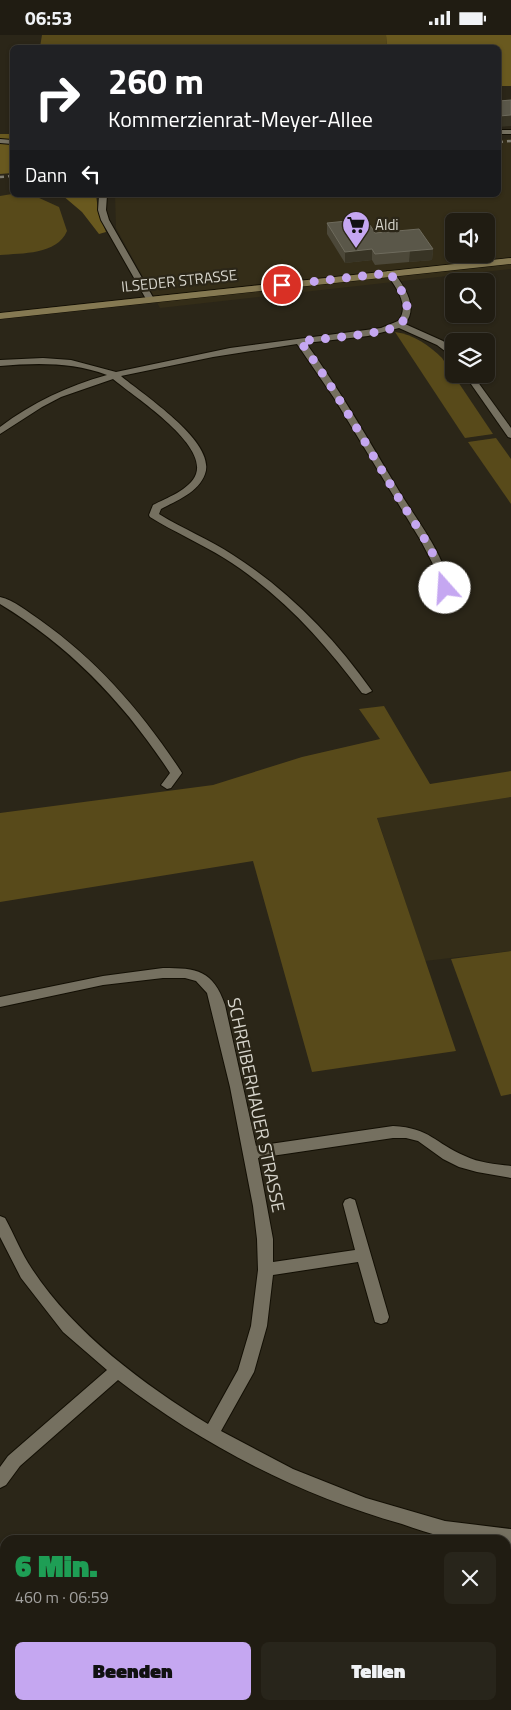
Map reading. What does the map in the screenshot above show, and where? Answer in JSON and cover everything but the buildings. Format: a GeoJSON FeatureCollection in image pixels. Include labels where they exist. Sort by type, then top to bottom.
{"type":"FeatureCollection","features":[{"type":"Feature","properties":{"kind":"street"},"geometry":{"type":"LineString","coordinates":[[103,197],[102,210],[105,220],[150,299]]}},
{"type":"Feature","properties":{"kind":"street","name":"ILSEDER STRASSE"},"geometry":{"type":"LineString","coordinates":[[0,316],[511,261]]}},
{"type":"Feature","properties":{"kind":"street"},"geometry":{"type":"LineString","coordinates":[[390,273],[406,300],[408,309],[406,317],[400,325]]}},
{"type":"Feature","properties":{"kind":"street"},"geometry":{"type":"LineString","coordinates":[[0,431],[42,403],[67,390],[113,374],[215,353],[366,333],[400,325],[440,343],[445,347]]}},
{"type":"Feature","properties":{"kind":"street"},"geometry":{"type":"LineString","coordinates":[[300,341],[328,382],[426,544],[444,578],[445,588]]}},
{"type":"Feature","properties":{"kind":"street"},"geometry":{"type":"LineString","coordinates":[[0,363],[32,361],[65,362],[102,369],[113,374],[184,433],[198,451],[203,461],[203,471],[187,489],[156,507],[154,515],[230,557],[284,596],[319,631],[343,659],[366,691]]}},
{"type":"Feature","properties":{"kind":"street"},"geometry":{"type":"LineString","coordinates":[[474,383],[511,435]]}},
{"type":"Feature","properties":{"kind":"street"},"geometry":{"type":"LineString","coordinates":[[0,600],[56,636],[84,658],[113,688],[147,729],[176,773],[167,785]]}},
{"type":"Feature","properties":{"kind":"street","name":"SCHREIBERHAUER STRASSE"},"geometry":{"type":"LineString","coordinates":[[0,1002],[117,978],[184,972],[199,976],[211,986],[218,1005],[250,1153],[265,1239],[266,1270],[259,1326],[246,1372],[211,1434]]}},
{"type":"Feature","properties":{"kind":"street"},"geometry":{"type":"LineString","coordinates":[[250,1153],[393,1132],[407,1132],[422,1135],[456,1159],[471,1166],[511,1172]]}},
{"type":"Feature","properties":{"kind":"street"},"geometry":{"type":"LineString","coordinates":[[350,1204],[381,1317]]}},
{"type":"Feature","properties":{"kind":"street"},"geometry":{"type":"LineString","coordinates":[[0,1222],[26,1273],[69,1327],[118,1370],[163,1405],[211,1434],[288,1474],[365,1506],[444,1534],[466,1535]]}},
{"type":"Feature","properties":{"kind":"street"},"geometry":{"type":"LineString","coordinates":[[266,1270],[363,1255]]}},
{"type":"Feature","properties":{"kind":"street"},"geometry":{"type":"LineString","coordinates":[[0,1480],[14,1461],[118,1370]]}},
{"type":"Feature","properties":{"kind":"shaded area"},"geometry":{"type":"Polygon","coordinates":[[[42,35],[386,35],[387,45],[40,45],[42,35]]]}},
{"type":"Feature","properties":{"kind":"shaded area"},"geometry":{"type":"Polygon","coordinates":[[[386,35],[511,35],[511,86],[501,86],[501,45],[387,45],[386,35]]]}},
{"type":"Feature","properties":{"kind":"shaded area"},"geometry":{"type":"Polygon","coordinates":[[[0,134],[10,134],[10,173],[0,174],[0,134]]]}},
{"type":"Feature","properties":{"kind":"shaded area"},"geometry":{"type":"Polygon","coordinates":[[[511,139],[511,269],[475,273],[445,273],[445,276],[160,308],[116,228],[115,197],[501,197],[501,140],[511,139]]]}},
{"type":"Feature","properties":{"kind":"shaded area"},"geometry":{"type":"Polygon","coordinates":[[[10,194],[10,197],[37,197],[59,207],[67,231],[62,239],[47,249],[28,253],[0,255],[0,196],[10,194]]]}},
{"type":"Feature","properties":{"kind":"shaded area"},"geometry":{"type":"Polygon","coordinates":[[[64,197],[96,197],[98,210],[106,232],[99,234],[82,212],[64,197]]]}},
{"type":"Feature","properties":{"kind":"shaded area"},"geometry":{"type":"Polygon","coordinates":[[[395,332],[421,341],[442,358],[445,362],[445,383],[459,383],[493,434],[465,438],[395,332]]]}},
{"type":"Feature","properties":{"kind":"shaded area"},"geometry":{"type":"Polygon","coordinates":[[[496,438],[511,459],[511,504],[468,442],[496,438]]]}},
{"type":"Feature","properties":{"kind":"shaded area"},"geometry":{"type":"Polygon","coordinates":[[[384,706],[430,784],[511,771],[511,797],[377,818],[456,1051],[312,1072],[253,861],[0,902],[0,813],[213,785],[302,757],[380,739],[359,709],[384,706]]]}},
{"type":"Feature","properties":{"kind":"shaded area"},"geometry":{"type":"Polygon","coordinates":[[[511,797],[511,951],[425,961],[377,817],[511,797]]]}},
{"type":"Feature","properties":{"kind":"shaded area"},"geometry":{"type":"Polygon","coordinates":[[[511,951],[511,1094],[501,1096],[451,959],[511,951]]]}},
{"type":"Feature","properties":{"kind":"railway"},"geometry":{"type":"LineString","coordinates":[[501,142],[511,141]]}},
{"type":"Feature","properties":{"kind":"railway"},"geometry":{"type":"LineString","coordinates":[[0,177],[10,176]]}},
{"type":"Feature","properties":{"kind":"place","name":"Aldi"},"geometry":{"type":"Point","coordinates":[356,249]}},
{"type":"Feature","properties":{"kind":"route"},"geometry":{"type":"LineString","coordinates":[[282,285],[390,273],[406,300],[408,309],[406,317],[400,325],[366,333],[300,341],[315,361],[426,544],[444,578],[445,588]]}}]}
